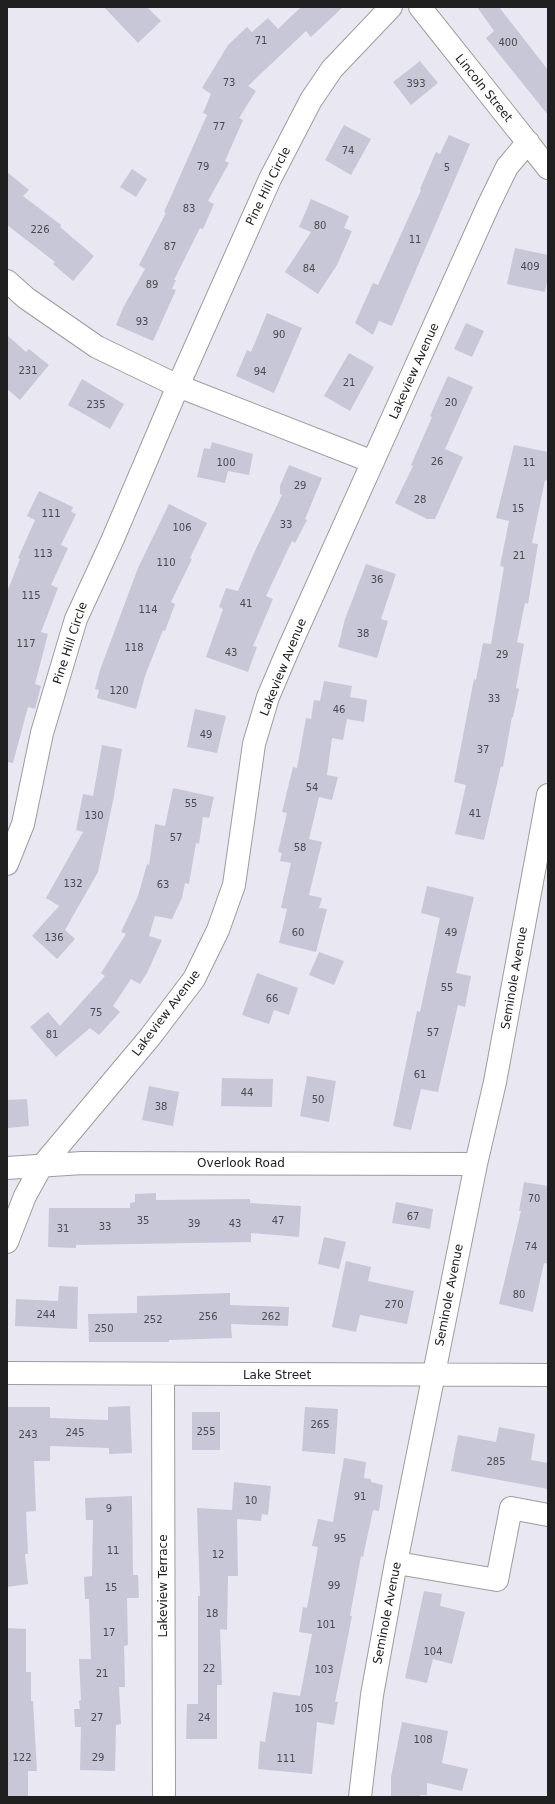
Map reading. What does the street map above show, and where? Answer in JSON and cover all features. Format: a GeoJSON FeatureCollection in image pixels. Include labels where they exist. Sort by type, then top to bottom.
{"type":"FeatureCollection","features":[{"type":"Feature","properties":{"kind":"street","name":"Pine Hill Circle"},"geometry":{"type":"LineString","coordinates":[[7,864],[23,824],[42,734],[76,619],[112,542],[178,386],[270,179],[311,100],[332,69],[391,7]]}},
{"type":"Feature","properties":{"kind":"street","name":"Lincoln Street"},"geometry":{"type":"LineString","coordinates":[[420,7],[548,168]]}},
{"type":"Feature","properties":{"kind":"street","name":"Lakeview Avenue"},"geometry":{"type":"LineString","coordinates":[[7,1242],[25,1196],[41,1166],[150,1037],[194,979],[218,930],[234,885],[254,744],[268,697],[497,186],[507,167],[528,142]]}},
{"type":"Feature","properties":{"kind":"street"},"geometry":{"type":"LineString","coordinates":[[7,281],[26,298],[97,347],[178,386],[373,462]]}},
{"type":"Feature","properties":{"kind":"street","name":"Seminole Avenue"},"geometry":{"type":"LineString","coordinates":[[360,1797],[372,1695],[433,1375],[476,1164],[495,1082],[548,795]]}},
{"type":"Feature","properties":{"kind":"street","name":"Overlook Road"},"geometry":{"type":"LineString","coordinates":[[7,1168],[82,1163],[476,1164]]}},
{"type":"Feature","properties":{"kind":"street","name":"Lake Street"},"geometry":{"type":"LineString","coordinates":[[7,1373],[163,1375],[548,1375]]}},
{"type":"Feature","properties":{"kind":"street","name":"Lakeview Terrace"},"geometry":{"type":"LineString","coordinates":[[163,1375],[164,1797]]}},
{"type":"Feature","properties":{"kind":"street"},"geometry":{"type":"LineString","coordinates":[[397,1563],[497,1580],[511,1508],[548,1515]]}},
{"type":"Feature","properties":{"kind":"building"},"geometry":{"type":"Polygon","coordinates":[[[104,7],[147,7],[161,21],[138,43],[104,7]]]}},
{"type":"Feature","properties":{"kind":"building"},"geometry":{"type":"Polygon","coordinates":[[[301,7],[343,7],[311,37],[306,31],[248,86],[256,91],[239,118],[243,120],[225,161],[229,163],[208,201],[214,204],[203,229],[200,228],[174,280],[176,280],[172,289],[176,290],[153,341],[116,325],[124,306],[145,269],[139,265],[166,213],[164,212],[207,115],[203,113],[211,94],[202,88],[228,45],[247,27],[252,32],[268,18],[278,29],[301,7]]]}},
{"type":"Feature","properties":{"kind":"building"},"geometry":{"type":"Polygon","coordinates":[[[477,7],[499,7],[548,70],[548,115],[486,38],[494,31],[477,7]]]}},
{"type":"Feature","properties":{"kind":"building"},"geometry":{"type":"Polygon","coordinates":[[[420,61],[438,83],[411,105],[393,82],[420,61]]]}},
{"type":"Feature","properties":{"kind":"building"},"geometry":{"type":"Polygon","coordinates":[[[344,125],[371,139],[351,175],[325,160],[344,125]]]}},
{"type":"Feature","properties":{"kind":"building"},"geometry":{"type":"Polygon","coordinates":[[[449,135],[470,144],[392,326],[379,321],[373,335],[355,323],[373,283],[378,285],[421,190],[420,189],[436,152],[440,154],[449,135]]]}},
{"type":"Feature","properties":{"kind":"building"},"geometry":{"type":"Polygon","coordinates":[[[132,169],[147,179],[136,197],[120,187],[132,169]]]}},
{"type":"Feature","properties":{"kind":"building"},"geometry":{"type":"Polygon","coordinates":[[[7,172],[29,190],[23,196],[61,225],[60,227],[94,256],[73,281],[53,264],[55,262],[7,225],[7,172]]]}},
{"type":"Feature","properties":{"kind":"building"},"geometry":{"type":"Polygon","coordinates":[[[311,199],[349,216],[344,228],[352,231],[337,265],[318,294],[285,272],[311,232],[299,227],[311,199]]]}},
{"type":"Feature","properties":{"kind":"building"},"geometry":{"type":"Polygon","coordinates":[[[515,248],[548,255],[548,277],[545,292],[507,284],[515,248]]]}},
{"type":"Feature","properties":{"kind":"building"},"geometry":{"type":"Polygon","coordinates":[[[267,313],[302,328],[274,393],[236,376],[247,350],[251,352],[267,313]]]}},
{"type":"Feature","properties":{"kind":"building"},"geometry":{"type":"Polygon","coordinates":[[[466,323],[484,331],[472,357],[454,349],[466,323]]]}},
{"type":"Feature","properties":{"kind":"building"},"geometry":{"type":"Polygon","coordinates":[[[7,335],[26,352],[29,349],[49,365],[20,400],[7,389],[7,335]]]}},
{"type":"Feature","properties":{"kind":"building"},"geometry":{"type":"Polygon","coordinates":[[[349,353],[374,367],[350,411],[324,396],[349,353]]]}},
{"type":"Feature","properties":{"kind":"building"},"geometry":{"type":"Polygon","coordinates":[[[448,376],[473,387],[445,449],[463,457],[435,519],[427,519],[395,503],[413,466],[411,465],[432,417],[430,416],[448,376]]]}},
{"type":"Feature","properties":{"kind":"building"},"geometry":{"type":"Polygon","coordinates":[[[82,379],[124,404],[110,429],[68,405],[82,379]]]}},
{"type":"Feature","properties":{"kind":"building"},"geometry":{"type":"Polygon","coordinates":[[[212,442],[253,454],[249,475],[228,471],[225,483],[197,477],[204,448],[210,449],[212,442]]]}},
{"type":"Feature","properties":{"kind":"building"},"geometry":{"type":"Polygon","coordinates":[[[514,445],[548,452],[548,481],[545,480],[532,543],[538,544],[528,604],[525,603],[517,642],[524,644],[516,688],[519,689],[512,717],[503,767],[501,766],[484,840],[455,834],[466,785],[454,782],[474,679],[476,680],[483,643],[491,644],[504,567],[500,566],[509,521],[496,518],[514,445]]]}},
{"type":"Feature","properties":{"kind":"building"},"geometry":{"type":"Polygon","coordinates":[[[289,465],[322,478],[305,519],[307,520],[295,543],[292,541],[266,596],[273,599],[253,646],[257,647],[248,672],[206,657],[223,609],[219,607],[226,588],[238,591],[254,553],[282,495],[280,494],[280,486],[289,465]]]}},
{"type":"Feature","properties":{"kind":"building"},"geometry":{"type":"Polygon","coordinates":[[[39,491],[73,507],[71,512],[76,514],[61,545],[68,548],[51,585],[58,588],[41,632],[48,634],[35,684],[41,686],[35,709],[28,707],[13,763],[7,762],[7,592],[20,559],[18,558],[35,520],[27,516],[39,491]]]}},
{"type":"Feature","properties":{"kind":"building"},"geometry":{"type":"Polygon","coordinates":[[[169,504],[207,523],[190,558],[192,559],[171,602],[175,604],[145,676],[136,709],[97,698],[99,690],[95,689],[100,670],[138,568],[169,504]]]}},
{"type":"Feature","properties":{"kind":"building"},"geometry":{"type":"Polygon","coordinates":[[[366,564],[396,574],[381,619],[388,621],[377,658],[338,647],[345,619],[366,564]]]}},
{"type":"Feature","properties":{"kind":"building"},"geometry":{"type":"Polygon","coordinates":[[[324,681],[352,686],[350,697],[367,700],[364,722],[347,719],[343,740],[332,738],[327,775],[338,777],[332,800],[319,797],[309,839],[322,842],[309,895],[322,898],[319,908],[327,909],[316,952],[279,943],[287,909],[281,908],[291,863],[280,861],[282,853],[278,852],[287,813],[282,812],[293,767],[297,768],[306,718],[311,719],[314,700],[320,701],[324,681]]]}},
{"type":"Feature","properties":{"kind":"building"},"geometry":{"type":"Polygon","coordinates":[[[195,709],[226,716],[217,753],[187,747],[195,709]]]}},
{"type":"Feature","properties":{"kind":"building"},"geometry":{"type":"Polygon","coordinates":[[[102,745],[122,749],[113,801],[98,872],[65,930],[75,939],[57,959],[32,936],[59,906],[46,898],[83,832],[76,830],[83,794],[93,796],[102,745]]]}},
{"type":"Feature","properties":{"kind":"building"},"geometry":{"type":"Polygon","coordinates":[[[173,788],[214,797],[209,818],[203,817],[199,844],[196,843],[189,884],[185,883],[182,898],[172,919],[155,916],[149,936],[162,940],[147,973],[140,984],[131,979],[113,1006],[120,1012],[99,1035],[90,1028],[56,1057],[30,1027],[48,1012],[60,1026],[105,976],[101,973],[126,934],[121,932],[138,896],[147,864],[149,865],[155,824],[165,826],[173,788]]]}},
{"type":"Feature","properties":{"kind":"building"},"geometry":{"type":"Polygon","coordinates":[[[427,886],[474,897],[456,973],[471,976],[465,1007],[458,1005],[438,1092],[421,1089],[411,1130],[393,1126],[417,1011],[420,1012],[440,918],[421,913],[427,886]]]}},
{"type":"Feature","properties":{"kind":"building"},"geometry":{"type":"Polygon","coordinates":[[[319,952],[344,961],[334,985],[309,975],[319,952]]]}},
{"type":"Feature","properties":{"kind":"building"},"geometry":{"type":"Polygon","coordinates":[[[257,973],[298,988],[289,1015],[274,1010],[269,1024],[242,1015],[257,973]]]}},
{"type":"Feature","properties":{"kind":"building"},"geometry":{"type":"Polygon","coordinates":[[[307,1076],[336,1081],[329,1122],[300,1116],[307,1076]]]}},
{"type":"Feature","properties":{"kind":"building"},"geometry":{"type":"Polygon","coordinates":[[[222,1078],[273,1079],[272,1107],[221,1106],[222,1078]]]}},
{"type":"Feature","properties":{"kind":"building"},"geometry":{"type":"Polygon","coordinates":[[[149,1086],[179,1092],[173,1126],[142,1120],[149,1086]]]}},
{"type":"Feature","properties":{"kind":"building"},"geometry":{"type":"Polygon","coordinates":[[[27,1099],[29,1126],[7,1128],[7,1100],[27,1099]]]}},
{"type":"Feature","properties":{"kind":"building"},"geometry":{"type":"Polygon","coordinates":[[[524,1182],[548,1186],[548,1264],[544,1263],[533,1312],[499,1304],[521,1211],[519,1211],[524,1182]]]}},
{"type":"Feature","properties":{"kind":"building"},"geometry":{"type":"Polygon","coordinates":[[[156,1193],[156,1200],[250,1199],[250,1203],[301,1206],[299,1237],[251,1233],[251,1242],[76,1245],[76,1248],[48,1247],[49,1208],[130,1208],[130,1203],[135,1202],[135,1194],[156,1193]]]}},
{"type":"Feature","properties":{"kind":"building"},"geometry":{"type":"Polygon","coordinates":[[[396,1202],[433,1209],[430,1229],[392,1223],[396,1202]]]}},
{"type":"Feature","properties":{"kind":"building"},"geometry":{"type":"Polygon","coordinates":[[[324,1237],[346,1242],[339,1269],[318,1264],[324,1237]]]}},
{"type":"Feature","properties":{"kind":"building"},"geometry":{"type":"Polygon","coordinates":[[[346,1261],[371,1267],[368,1281],[414,1291],[407,1324],[360,1315],[356,1332],[332,1327],[346,1261]]]}},
{"type":"Feature","properties":{"kind":"building"},"geometry":{"type":"Polygon","coordinates":[[[59,1286],[78,1287],[77,1329],[15,1326],[16,1299],[58,1301],[59,1286]]]}},
{"type":"Feature","properties":{"kind":"building"},"geometry":{"type":"Polygon","coordinates":[[[230,1293],[230,1305],[289,1307],[288,1326],[231,1324],[232,1338],[169,1340],[169,1342],[89,1342],[88,1314],[137,1313],[137,1296],[230,1293]]]}},
{"type":"Feature","properties":{"kind":"building"},"geometry":{"type":"Polygon","coordinates":[[[130,1406],[132,1453],[109,1454],[109,1448],[50,1446],[50,1461],[34,1461],[36,1511],[26,1512],[28,1554],[25,1554],[28,1584],[7,1587],[7,1407],[50,1407],[50,1418],[108,1420],[108,1407],[130,1406]]]}},
{"type":"Feature","properties":{"kind":"building"},"geometry":{"type":"Polygon","coordinates":[[[305,1407],[338,1409],[335,1454],[302,1451],[305,1407]]]}},
{"type":"Feature","properties":{"kind":"building"},"geometry":{"type":"Polygon","coordinates":[[[192,1412],[220,1412],[220,1450],[192,1450],[192,1412]]]}},
{"type":"Feature","properties":{"kind":"building"},"geometry":{"type":"Polygon","coordinates":[[[499,1427],[535,1434],[531,1460],[548,1463],[548,1489],[451,1471],[458,1435],[496,1442],[499,1427]]]}},
{"type":"Feature","properties":{"kind":"building"},"geometry":{"type":"Polygon","coordinates":[[[344,1458],[366,1462],[364,1478],[371,1479],[371,1482],[383,1485],[379,1511],[373,1510],[363,1557],[361,1556],[350,1616],[352,1616],[335,1702],[338,1702],[334,1725],[317,1722],[312,1774],[258,1769],[260,1741],[265,1742],[273,1692],[300,1696],[312,1634],[299,1632],[303,1607],[307,1608],[318,1547],[312,1546],[318,1519],[333,1522],[344,1458]]]}},
{"type":"Feature","properties":{"kind":"building"},"geometry":{"type":"Polygon","coordinates":[[[234,1482],[271,1486],[268,1515],[262,1514],[261,1521],[237,1519],[238,1576],[228,1576],[227,1630],[220,1629],[222,1685],[217,1685],[217,1739],[186,1739],[187,1704],[198,1704],[198,1596],[200,1596],[197,1508],[232,1510],[234,1482]]]}},
{"type":"Feature","properties":{"kind":"building"},"geometry":{"type":"Polygon","coordinates":[[[132,1496],[133,1575],[138,1575],[139,1598],[127,1598],[128,1645],[124,1646],[125,1687],[119,1687],[121,1724],[116,1725],[115,1771],[80,1770],[81,1727],[75,1727],[74,1709],[80,1709],[79,1701],[81,1700],[79,1659],[91,1659],[89,1599],[85,1599],[84,1577],[92,1576],[93,1520],[86,1520],[85,1498],[132,1496]]]}},
{"type":"Feature","properties":{"kind":"building"},"geometry":{"type":"Polygon","coordinates":[[[424,1591],[442,1594],[440,1606],[465,1612],[452,1664],[433,1659],[427,1683],[405,1678],[424,1591]]]}},
{"type":"Feature","properties":{"kind":"building"},"geometry":{"type":"Polygon","coordinates":[[[7,1628],[26,1629],[26,1672],[31,1672],[31,1701],[33,1701],[37,1771],[28,1771],[28,1797],[7,1797],[7,1628]]]}},
{"type":"Feature","properties":{"kind":"building"},"geometry":{"type":"Polygon","coordinates":[[[402,1722],[448,1731],[442,1763],[468,1769],[462,1791],[427,1783],[427,1795],[420,1795],[420,1797],[391,1797],[391,1777],[402,1722]]]}}]}
